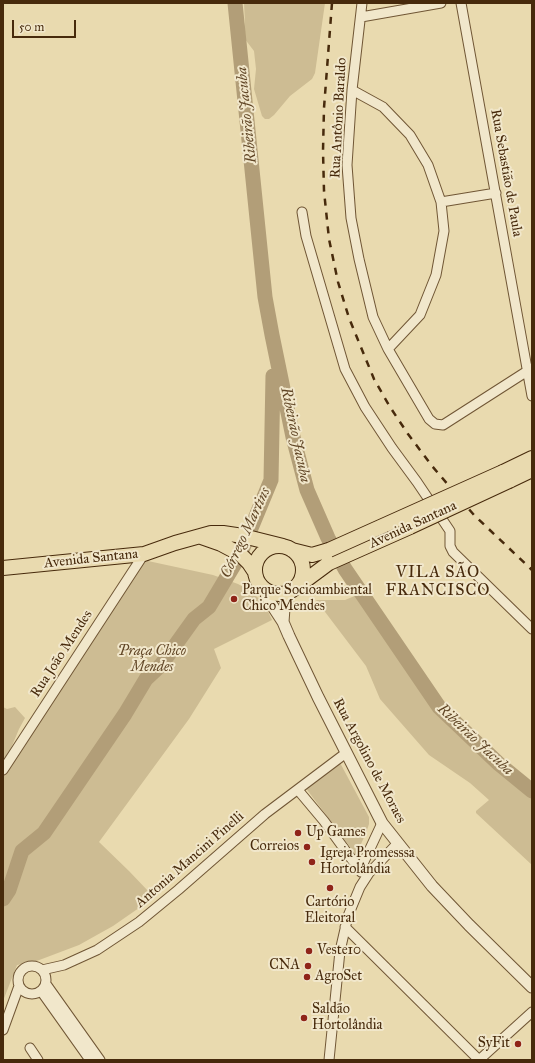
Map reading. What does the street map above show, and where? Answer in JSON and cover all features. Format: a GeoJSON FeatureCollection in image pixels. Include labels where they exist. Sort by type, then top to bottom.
{"type":"FeatureCollection","features":[{"type":"Feature","properties":{"kind":"main road","name":"Avenida Santana"},"geometry":{"type":"LineString","coordinates":[[294,589],[323,567],[332,556],[506,476],[532,458]]}},
{"type":"Feature","properties":{"kind":"main road","name":"Avenida Santana"},"geometry":{"type":"LineString","coordinates":[[506,476],[532,470]]}},
{"type":"Feature","properties":{"kind":"main road","name":"Avenida Santana"},"geometry":{"type":"LineString","coordinates":[[3,568],[144,554],[175,543],[207,534],[218,533],[248,537],[312,555],[332,556]]}},
{"type":"Feature","properties":{"kind":"main road"},"geometry":{"type":"LineString","coordinates":[[200,537],[216,542],[239,554],[255,572],[258,581],[264,589],[276,594],[294,589],[303,576],[303,564],[297,554],[288,548],[273,547],[265,551],[258,558],[255,572]]}},
{"type":"Feature","properties":{"kind":"street","name":"Rua Antônio Baraldo"},"geometry":{"type":"LineString","coordinates":[[362,3],[352,90],[347,165],[351,218],[373,317],[388,349],[429,419],[435,424],[443,425],[530,369]]}},
{"type":"Feature","properties":{"kind":"street"},"geometry":{"type":"LineString","coordinates":[[361,17],[441,3]]}},
{"type":"Feature","properties":{"kind":"street","name":"Rua Sebastião de Paula"},"geometry":{"type":"LineString","coordinates":[[461,3],[530,369],[532,396]]}},
{"type":"Feature","properties":{"kind":"street"},"geometry":{"type":"LineString","coordinates":[[352,90],[383,107],[410,135],[428,165],[441,202],[444,231],[436,275],[420,315],[388,349]]}},
{"type":"Feature","properties":{"kind":"street"},"geometry":{"type":"LineString","coordinates":[[441,202],[496,193]]}},
{"type":"Feature","properties":{"kind":"street"},"geometry":{"type":"LineString","coordinates":[[302,212],[306,236],[345,369],[388,442],[450,531],[449,540],[452,552],[532,629]]}},
{"type":"Feature","properties":{"kind":"street","name":"Rua João Mendes"},"geometry":{"type":"LineString","coordinates":[[3,770],[144,554]]}},
{"type":"Feature","properties":{"kind":"street","name":"Rua Argolino de Moraes"},"geometry":{"type":"LineString","coordinates":[[264,589],[268,599],[284,622]]}},
{"type":"Feature","properties":{"kind":"street","name":"Rua Argolino de Moraes"},"geometry":{"type":"LineString","coordinates":[[294,589],[284,608],[284,622],[288,636],[382,823],[397,844],[432,886],[532,987]]}},
{"type":"Feature","properties":{"kind":"street","name":"Antonia Mancini Pinelli"},"geometry":{"type":"LineString","coordinates":[[42,970],[64,965],[97,950],[139,922],[265,814],[346,753]]}},
{"type":"Feature","properties":{"kind":"street"},"geometry":{"type":"LineString","coordinates":[[298,790],[324,821],[353,860],[365,870]]}},
{"type":"Feature","properties":{"kind":"street"},"geometry":{"type":"LineString","coordinates":[[329,1060],[340,951],[345,927],[382,823]]}},
{"type":"Feature","properties":{"kind":"street"},"geometry":{"type":"LineString","coordinates":[[365,870],[397,844]]}},
{"type":"Feature","properties":{"kind":"street"},"geometry":{"type":"LineString","coordinates":[[345,927],[479,1060],[532,1012]]}},
{"type":"Feature","properties":{"kind":"street"},"geometry":{"type":"LineString","coordinates":[[34,965],[42,970],[46,979],[43,987],[37,993],[28,994],[19,986],[17,980],[18,975],[24,967],[34,965]]}},
{"type":"Feature","properties":{"kind":"street"},"geometry":{"type":"LineString","coordinates":[[3,1030],[19,986]]}},
{"type":"Feature","properties":{"kind":"street"},"geometry":{"type":"LineString","coordinates":[[43,987],[90,1060]]}},
{"type":"Feature","properties":{"kind":"street"},"geometry":{"type":"LineString","coordinates":[[43,987],[100,1060]]}},
{"type":"Feature","properties":{"kind":"street"},"geometry":{"type":"LineString","coordinates":[[30,1048],[38,1060]]}},
{"type":"Feature","properties":{"kind":"green space"},"geometry":{"type":"Polygon","coordinates":[[[244,3],[325,3],[315,73],[312,79],[290,96],[269,119],[265,119],[262,116],[254,89],[256,69],[254,51],[241,34],[244,31],[245,23],[244,3]]]}},
{"type":"Feature","properties":{"kind":"green space","name":"Praça Chico Mendes"},"geometry":{"type":"Polygon","coordinates":[[[148,561],[213,575],[238,584],[249,590],[264,603],[272,620],[214,649],[221,668],[189,719],[99,842],[149,892],[149,901],[113,926],[79,945],[34,962],[17,965],[3,1001],[3,774],[140,563],[148,561]]]}},
{"type":"Feature","properties":{"kind":"green space"},"geometry":{"type":"Polygon","coordinates":[[[357,595],[437,713],[480,755],[532,796],[532,865],[476,813],[476,811],[489,800],[470,783],[429,755],[380,699],[366,666],[316,600],[345,600],[357,595]]]}},
{"type":"Feature","properties":{"kind":"green space"},"geometry":{"type":"Polygon","coordinates":[[[3,707],[7,709],[15,707],[25,718],[9,753],[3,762],[3,707]]]}},
{"type":"Feature","properties":{"kind":"green space"},"geometry":{"type":"Polygon","coordinates":[[[338,759],[369,817],[369,824],[366,833],[356,855],[305,787],[338,759]]]}},
{"type":"Feature","properties":{"kind":"waterway","name":"Ribeirão Jacuba"},"geometry":{"type":"LineString","coordinates":[[235,3],[265,297],[293,437],[307,490],[328,538],[345,569],[439,707],[499,764],[532,791]]}},
{"type":"Feature","properties":{"kind":"waterway","name":"Córrego Martins"},"geometry":{"type":"LineString","coordinates":[[3,899],[9,890],[22,851],[44,833],[125,714],[146,679],[161,665],[194,619],[209,607],[240,555],[271,480],[273,376]]}},
{"type":"Feature","properties":{"kind":"railway"},"geometry":{"type":"LineString","coordinates":[[332,3],[324,108],[324,191],[329,239],[338,282],[349,318],[374,379],[408,434],[432,466],[474,515],[532,570]]}},
{"type":"Feature","properties":{"kind":"place","name":"Parque Socioambiental Chico Mendes"},"geometry":{"type":"Point","coordinates":[234,599]}},
{"type":"Feature","properties":{"kind":"place","name":"Up Games"},"geometry":{"type":"Point","coordinates":[298,833]}},
{"type":"Feature","properties":{"kind":"place","name":"Correios"},"geometry":{"type":"Point","coordinates":[307,847]}},
{"type":"Feature","properties":{"kind":"place","name":"Igreja Promesssa Hortolândia"},"geometry":{"type":"Point","coordinates":[312,862]}},
{"type":"Feature","properties":{"kind":"place","name":"Cartório Eleitoral"},"geometry":{"type":"Point","coordinates":[330,888]}},
{"type":"Feature","properties":{"kind":"place","name":"Veste10"},"geometry":{"type":"Point","coordinates":[309,951]}},
{"type":"Feature","properties":{"kind":"place","name":"CNA"},"geometry":{"type":"Point","coordinates":[308,966]}},
{"type":"Feature","properties":{"kind":"place","name":"AgroSet"},"geometry":{"type":"Point","coordinates":[307,977]}},
{"type":"Feature","properties":{"kind":"place","name":"Saldão Hortolândia"},"geometry":{"type":"Point","coordinates":[304,1018]}},
{"type":"Feature","properties":{"kind":"place","name":"SyFit"},"geometry":{"type":"Point","coordinates":[518,1044]}},
{"type":"Feature","properties":{"kind":"district","name":"VILA SÃO FRANCISCO"},"geometry":{"type":"Point","coordinates":[438,582]}}]}
